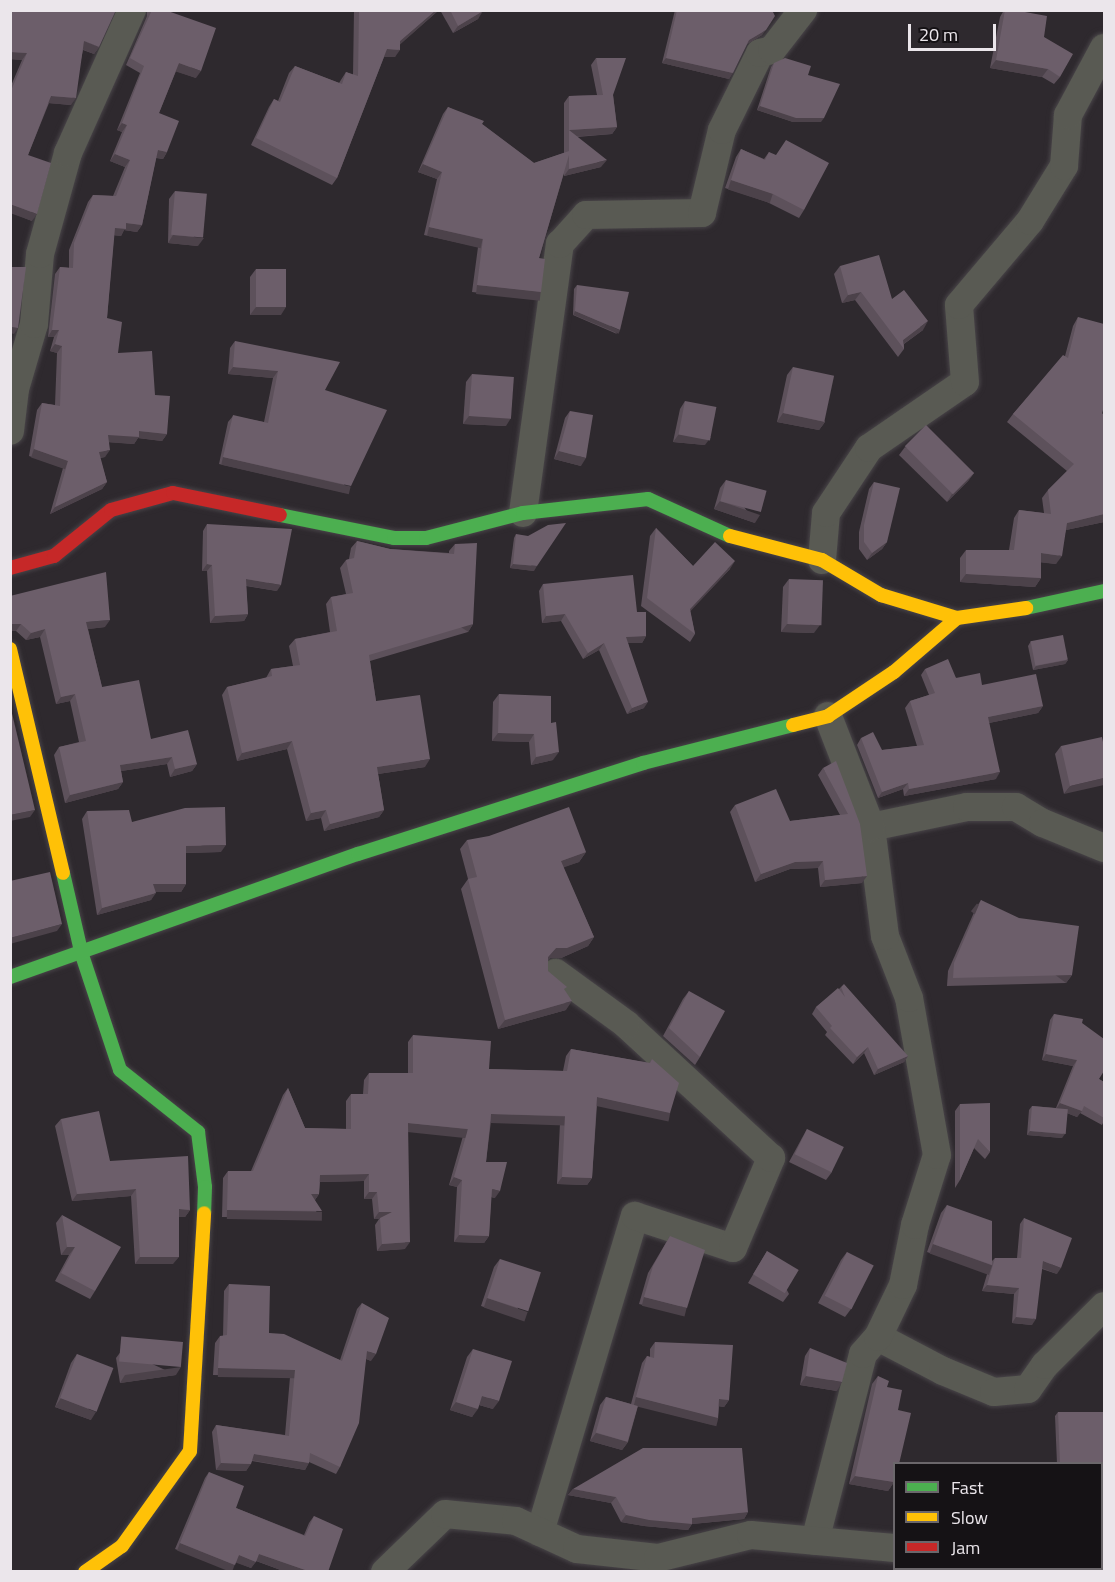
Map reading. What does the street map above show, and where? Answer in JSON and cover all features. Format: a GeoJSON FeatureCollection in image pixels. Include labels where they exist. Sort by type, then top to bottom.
{"type":"FeatureCollection","features":[{"type":"Feature","properties":{"kind":"street"},"geometry":{"type":"LineString","coordinates":[[10,431],[15,389],[34,324],[40,254],[68,153],[132,10]]}},
{"type":"Feature","properties":{"kind":"street"},"geometry":{"type":"LineString","coordinates":[[523,513],[560,244],[586,215],[702,213],[722,130],[760,53],[772,50],[802,10]]}},
{"type":"Feature","properties":{"kind":"street"},"geometry":{"type":"LineString","coordinates":[[822,560],[826,513],[868,448],[965,382],[959,305],[1030,221],[1064,166],[1068,115],[1104,48]]}},
{"type":"Feature","properties":{"kind":"street"},"geometry":{"type":"LineString","coordinates":[[10,568],[54,555],[111,510],[173,493],[394,538],[426,538],[523,513],[648,499],[729,536],[822,560],[881,595],[957,618],[1002,613],[1104,591]]}},
{"type":"Feature","properties":{"kind":"street"},"geometry":{"type":"LineString","coordinates":[[10,977],[82,955],[358,854],[643,763],[828,716],[894,672],[957,618]]}},
{"type":"Feature","properties":{"kind":"street"},"geometry":{"type":"LineString","coordinates":[[10,649],[82,955],[120,1070],[198,1132],[205,1187],[190,1451],[122,1546],[88,1571]]}},
{"type":"Feature","properties":{"kind":"street"},"geometry":{"type":"LineString","coordinates":[[815,1541],[863,1354],[878,1337],[903,1285],[915,1225],[937,1155],[909,998],[885,936],[871,827],[828,716]]}},
{"type":"Feature","properties":{"kind":"street"},"geometry":{"type":"LineString","coordinates":[[871,827],[967,807],[1016,807],[1104,848]]}},
{"type":"Feature","properties":{"kind":"street"},"geometry":{"type":"LineString","coordinates":[[540,1532],[635,1216],[733,1248],[771,1158],[626,1024],[556,973]]}},
{"type":"Feature","properties":{"kind":"street"},"geometry":{"type":"LineString","coordinates":[[878,1337],[994,1392],[1028,1389],[1045,1365],[1104,1306]]}},
{"type":"Feature","properties":{"kind":"street"},"geometry":{"type":"LineString","coordinates":[[385,1572],[445,1514],[516,1521],[577,1549],[658,1558],[751,1535],[893,1548]]}},
{"type":"Feature","properties":{"kind":"building"},"geometry":{"type":"Polygon","coordinates":[[[10,10],[116,10],[99,47],[84,41],[76,98],[51,96],[28,155],[51,163],[37,214],[10,204],[10,93],[27,53],[10,52],[10,10]]]}},
{"type":"Feature","properties":{"kind":"building"},"geometry":{"type":"Polygon","coordinates":[[[152,10],[165,10],[216,28],[201,71],[179,63],[159,113],[179,121],[167,152],[158,150],[142,225],[126,223],[126,229],[115,228],[107,318],[122,322],[118,353],[152,351],[155,395],[170,396],[167,434],[139,431],[139,437],[108,435],[110,450],[99,452],[107,482],[55,507],[68,461],[34,449],[42,403],[60,406],[62,346],[55,344],[59,330],[52,330],[60,267],[73,268],[74,243],[93,195],[116,196],[130,160],[115,154],[127,125],[122,123],[144,66],[130,58],[152,10]]]}},
{"type":"Feature","properties":{"kind":"building"},"geometry":{"type":"Polygon","coordinates":[[[359,10],[436,10],[400,41],[400,50],[387,49],[337,178],[256,138],[274,99],[280,102],[295,66],[342,84],[346,72],[358,76],[359,10]]]}},
{"type":"Feature","properties":{"kind":"building"},"geometry":{"type":"Polygon","coordinates":[[[450,10],[482,10],[483,11],[458,26],[450,10]]]}},
{"type":"Feature","properties":{"kind":"building"},"geometry":{"type":"Polygon","coordinates":[[[677,10],[772,10],[775,16],[766,30],[749,40],[733,73],[666,58],[677,10]]]}},
{"type":"Feature","properties":{"kind":"building"},"geometry":{"type":"Polygon","coordinates":[[[1005,10],[1047,16],[1044,37],[1073,54],[1060,77],[1048,69],[996,60],[1005,10]]]}},
{"type":"Feature","properties":{"kind":"building"},"geometry":{"type":"Polygon","coordinates":[[[596,58],[626,58],[613,95],[617,127],[569,130],[569,96],[603,95],[596,58]]]}},
{"type":"Feature","properties":{"kind":"building"},"geometry":{"type":"Polygon","coordinates":[[[785,58],[811,66],[808,75],[840,84],[824,118],[796,118],[760,106],[774,63],[785,58]]]}},
{"type":"Feature","properties":{"kind":"building"},"geometry":{"type":"Polygon","coordinates":[[[448,107],[484,121],[482,124],[534,163],[569,151],[569,130],[607,160],[569,169],[569,155],[539,258],[545,259],[541,292],[477,285],[483,239],[429,227],[442,172],[423,164],[448,107]]]}},
{"type":"Feature","properties":{"kind":"building"},"geometry":{"type":"Polygon","coordinates":[[[786,140],[829,163],[804,210],[773,194],[731,180],[741,149],[765,160],[769,152],[776,155],[786,140]]]}},
{"type":"Feature","properties":{"kind":"building"},"geometry":{"type":"Polygon","coordinates":[[[175,191],[207,194],[203,238],[171,235],[175,191]]]}},
{"type":"Feature","properties":{"kind":"building"},"geometry":{"type":"Polygon","coordinates":[[[879,255],[892,299],[904,290],[928,321],[903,340],[904,349],[861,292],[848,295],[840,266],[879,255]]]}},
{"type":"Feature","properties":{"kind":"building"},"geometry":{"type":"Polygon","coordinates":[[[10,267],[26,267],[18,328],[10,327],[10,267]]]}},
{"type":"Feature","properties":{"kind":"building"},"geometry":{"type":"Polygon","coordinates":[[[256,269],[286,269],[286,307],[256,307],[256,269]]]}},
{"type":"Feature","properties":{"kind":"building"},"geometry":{"type":"Polygon","coordinates":[[[577,285],[629,292],[620,330],[575,311],[577,285]]]}},
{"type":"Feature","properties":{"kind":"building"},"geometry":{"type":"Polygon","coordinates":[[[1078,317],[1104,324],[1104,406],[1102,414],[1104,413],[1104,514],[1067,523],[1062,556],[1041,553],[1041,578],[966,574],[966,550],[1014,550],[1019,510],[1051,514],[1048,490],[1074,464],[1013,414],[1063,355],[1068,358],[1078,317]]]}},
{"type":"Feature","properties":{"kind":"building"},"geometry":{"type":"Polygon","coordinates":[[[235,341],[340,362],[325,390],[387,410],[351,486],[223,457],[233,415],[268,423],[278,371],[233,367],[235,341]]]}},
{"type":"Feature","properties":{"kind":"building"},"geometry":{"type":"Polygon","coordinates":[[[793,367],[834,376],[824,422],[783,413],[793,367]]]}},
{"type":"Feature","properties":{"kind":"building"},"geometry":{"type":"Polygon","coordinates":[[[472,374],[514,377],[511,419],[469,416],[472,374]]]}},
{"type":"Feature","properties":{"kind":"building"},"geometry":{"type":"Polygon","coordinates":[[[685,401],[716,407],[710,440],[679,434],[685,401]]]}},
{"type":"Feature","properties":{"kind":"building"},"geometry":{"type":"Polygon","coordinates":[[[570,411],[593,415],[586,458],[559,451],[570,411]]]}},
{"type":"Feature","properties":{"kind":"building"},"geometry":{"type":"Polygon","coordinates":[[[926,425],[974,473],[953,494],[905,446],[926,425]]]}},
{"type":"Feature","properties":{"kind":"building"},"geometry":{"type":"Polygon","coordinates":[[[726,480],[767,491],[761,512],[720,501],[726,480]]]}},
{"type":"Feature","properties":{"kind":"building"},"geometry":{"type":"Polygon","coordinates":[[[874,482],[900,488],[887,542],[872,553],[864,542],[864,525],[874,482]]]}},
{"type":"Feature","properties":{"kind":"building"},"geometry":{"type":"Polygon","coordinates":[[[566,523],[537,566],[513,564],[516,534],[528,536],[548,525],[566,523]]]}},
{"type":"Feature","properties":{"kind":"building"},"geometry":{"type":"Polygon","coordinates":[[[207,524],[292,529],[281,585],[246,579],[248,614],[215,616],[212,565],[207,564],[207,524]]]}},
{"type":"Feature","properties":{"kind":"building"},"geometry":{"type":"Polygon","coordinates":[[[656,528],[693,566],[715,542],[735,561],[690,609],[695,634],[647,598],[656,528]]]}},
{"type":"Feature","properties":{"kind":"building"},"geometry":{"type":"Polygon","coordinates":[[[357,541],[390,549],[454,554],[455,544],[477,543],[473,624],[369,655],[376,701],[420,695],[430,759],[377,767],[384,810],[330,824],[326,810],[311,813],[292,741],[242,753],[227,687],[272,676],[271,669],[300,665],[295,639],[337,631],[331,597],[353,593],[346,560],[354,558],[357,541]]]}},
{"type":"Feature","properties":{"kind":"building"},"geometry":{"type":"Polygon","coordinates":[[[106,572],[110,620],[86,622],[102,687],[139,680],[151,739],[188,730],[197,764],[175,769],[172,757],[120,765],[123,782],[70,795],[59,747],[86,741],[75,694],[61,697],[45,629],[31,633],[21,624],[10,624],[10,596],[106,572]]]}},
{"type":"Feature","properties":{"kind":"building"},"geometry":{"type":"Polygon","coordinates":[[[633,575],[637,612],[646,612],[646,636],[626,637],[648,702],[632,708],[604,643],[588,653],[565,614],[546,616],[543,584],[633,575]]]}},
{"type":"Feature","properties":{"kind":"building"},"geometry":{"type":"Polygon","coordinates":[[[789,579],[823,580],[821,625],[787,624],[789,579]]]}},
{"type":"Feature","properties":{"kind":"building"},"geometry":{"type":"Polygon","coordinates":[[[1063,635],[1068,660],[1035,666],[1031,641],[1063,635]]]}},
{"type":"Feature","properties":{"kind":"building"},"geometry":{"type":"Polygon","coordinates":[[[948,659],[956,678],[980,673],[982,685],[1036,674],[1043,706],[988,717],[1000,772],[909,789],[908,783],[882,792],[861,738],[873,732],[882,750],[924,745],[910,701],[935,693],[925,669],[948,659]]]}},
{"type":"Feature","properties":{"kind":"building"},"geometry":{"type":"Polygon","coordinates":[[[499,694],[551,696],[551,723],[556,722],[559,752],[536,757],[534,734],[498,733],[499,694]]]}},
{"type":"Feature","properties":{"kind":"building"},"geometry":{"type":"Polygon","coordinates":[[[10,705],[35,810],[10,815],[10,705]]]}},
{"type":"Feature","properties":{"kind":"building"},"geometry":{"type":"Polygon","coordinates":[[[1102,737],[1104,778],[1070,786],[1061,746],[1102,737]]]}},
{"type":"Feature","properties":{"kind":"building"},"geometry":{"type":"Polygon","coordinates":[[[836,761],[860,824],[867,876],[825,880],[823,861],[795,862],[761,874],[735,805],[776,789],[790,821],[848,814],[823,768],[836,761]]]}},
{"type":"Feature","properties":{"kind":"building"},"geometry":{"type":"Polygon","coordinates":[[[225,807],[226,845],[186,846],[186,884],[153,884],[156,893],[102,908],[87,811],[129,810],[132,822],[185,808],[225,807]]]}},
{"type":"Feature","properties":{"kind":"building"},"geometry":{"type":"Polygon","coordinates":[[[569,807],[586,852],[561,861],[594,937],[567,948],[556,948],[548,957],[548,971],[567,987],[564,989],[572,1001],[505,1020],[468,879],[477,877],[467,840],[489,836],[569,807]]]}},
{"type":"Feature","properties":{"kind":"building"},"geometry":{"type":"Polygon","coordinates":[[[50,872],[62,924],[10,938],[10,881],[50,872]]]}},
{"type":"Feature","properties":{"kind":"building"},"geometry":{"type":"Polygon","coordinates":[[[981,900],[1019,918],[1079,926],[1072,975],[953,978],[954,963],[981,900]]]}},
{"type":"Feature","properties":{"kind":"building"},"geometry":{"type":"Polygon","coordinates":[[[844,984],[908,1056],[878,1069],[868,1047],[857,1057],[830,1028],[832,1026],[816,1007],[838,988],[845,997],[841,987],[844,984]]]}},
{"type":"Feature","properties":{"kind":"building"},"geometry":{"type":"Polygon","coordinates":[[[689,991],[725,1011],[700,1057],[669,1028],[689,991]]]}},
{"type":"Feature","properties":{"kind":"building"},"geometry":{"type":"Polygon","coordinates":[[[1054,1014],[1083,1019],[1082,1023],[1104,1039],[1104,1071],[1099,1079],[1104,1082],[1104,1118],[1084,1106],[1082,1111],[1060,1103],[1077,1060],[1046,1054],[1054,1014]]]}},
{"type":"Feature","properties":{"kind":"building"},"geometry":{"type":"Polygon","coordinates":[[[413,1035],[491,1041],[489,1069],[567,1071],[571,1049],[650,1063],[652,1059],[679,1083],[670,1113],[597,1097],[592,1178],[562,1177],[565,1116],[491,1114],[486,1162],[507,1162],[500,1191],[492,1189],[489,1236],[459,1235],[462,1180],[454,1177],[468,1129],[408,1123],[410,1242],[382,1244],[380,1218],[392,1212],[379,1212],[377,1192],[369,1192],[369,1174],[320,1175],[319,1194],[311,1194],[322,1211],[227,1210],[228,1171],[253,1171],[288,1088],[305,1128],[351,1129],[351,1094],[368,1094],[369,1073],[413,1073],[413,1035]]]}},
{"type":"Feature","properties":{"kind":"building"},"geometry":{"type":"Polygon","coordinates":[[[990,1103],[990,1152],[978,1139],[960,1180],[960,1104],[990,1103]]]}},
{"type":"Feature","properties":{"kind":"building"},"geometry":{"type":"Polygon","coordinates":[[[1032,1106],[1068,1109],[1066,1134],[1030,1131],[1032,1106]]]}},
{"type":"Feature","properties":{"kind":"building"},"geometry":{"type":"Polygon","coordinates":[[[99,1111],[110,1161],[188,1156],[190,1210],[179,1209],[179,1257],[140,1257],[136,1189],[77,1194],[61,1119],[99,1111]]]}},
{"type":"Feature","properties":{"kind":"building"},"geometry":{"type":"Polygon","coordinates":[[[807,1129],[844,1147],[832,1172],[795,1154],[807,1129]]]}},
{"type":"Feature","properties":{"kind":"building"},"geometry":{"type":"Polygon","coordinates":[[[947,1205],[992,1221],[992,1265],[933,1244],[947,1205]]]}},
{"type":"Feature","properties":{"kind":"building"},"geometry":{"type":"Polygon","coordinates":[[[62,1215],[121,1247],[95,1291],[61,1273],[75,1247],[67,1247],[62,1215]]]}},
{"type":"Feature","properties":{"kind":"building"},"geometry":{"type":"Polygon","coordinates":[[[1024,1218],[1072,1238],[1061,1268],[1043,1261],[1036,1319],[1016,1317],[1019,1288],[987,1285],[995,1258],[1021,1258],[1024,1218]]]}},
{"type":"Feature","properties":{"kind":"building"},"geometry":{"type":"Polygon","coordinates":[[[670,1236],[705,1250],[687,1308],[644,1297],[653,1266],[670,1236]]]}},
{"type":"Feature","properties":{"kind":"building"},"geometry":{"type":"Polygon","coordinates":[[[767,1251],[799,1270],[785,1293],[753,1274],[767,1251]]]}},
{"type":"Feature","properties":{"kind":"building"},"geometry":{"type":"Polygon","coordinates":[[[847,1252],[874,1266],[851,1309],[825,1296],[847,1252]]]}},
{"type":"Feature","properties":{"kind":"building"},"geometry":{"type":"Polygon","coordinates":[[[500,1259],[541,1272],[528,1311],[487,1298],[500,1259]]]}},
{"type":"Feature","properties":{"kind":"building"},"geometry":{"type":"Polygon","coordinates":[[[229,1284],[270,1286],[269,1333],[284,1334],[342,1361],[362,1303],[389,1318],[376,1354],[367,1351],[359,1423],[340,1467],[310,1453],[309,1463],[254,1454],[251,1464],[221,1463],[216,1425],[289,1436],[295,1370],[218,1368],[220,1336],[227,1335],[229,1284]]]}},
{"type":"Feature","properties":{"kind":"building"},"geometry":{"type":"Polygon","coordinates":[[[121,1337],[183,1342],[181,1367],[119,1362],[121,1337]]]}},
{"type":"Feature","properties":{"kind":"building"},"geometry":{"type":"Polygon","coordinates":[[[655,1342],[733,1345],[729,1400],[719,1399],[718,1418],[636,1397],[647,1356],[654,1358],[655,1342]]]}},
{"type":"Feature","properties":{"kind":"building"},"geometry":{"type":"Polygon","coordinates":[[[810,1348],[847,1363],[842,1382],[806,1376],[810,1348]]]}},
{"type":"Feature","properties":{"kind":"building"},"geometry":{"type":"Polygon","coordinates":[[[473,1349],[512,1361],[499,1401],[482,1396],[478,1409],[456,1402],[473,1349]]]}},
{"type":"Feature","properties":{"kind":"building"},"geometry":{"type":"Polygon","coordinates":[[[77,1354],[113,1368],[97,1412],[60,1398],[77,1354]]]}},
{"type":"Feature","properties":{"kind":"building"},"geometry":{"type":"Polygon","coordinates":[[[878,1376],[889,1381],[887,1387],[902,1390],[898,1410],[911,1413],[899,1462],[893,1462],[893,1482],[855,1476],[878,1376]]]}},
{"type":"Feature","properties":{"kind":"building"},"geometry":{"type":"Polygon","coordinates":[[[606,1397],[638,1406],[628,1442],[596,1433],[606,1397]]]}},
{"type":"Feature","properties":{"kind":"building"},"geometry":{"type":"Polygon","coordinates":[[[1058,1412],[1104,1412],[1104,1475],[1103,1462],[1060,1462],[1058,1412]]]}},
{"type":"Feature","properties":{"kind":"building"},"geometry":{"type":"Polygon","coordinates":[[[643,1448],[742,1448],[748,1512],[692,1518],[692,1524],[649,1520],[626,1515],[616,1497],[573,1489],[643,1448]]]}},
{"type":"Feature","properties":{"kind":"building"},"geometry":{"type":"Polygon","coordinates":[[[209,1472],[244,1486],[236,1508],[305,1536],[314,1516],[343,1529],[328,1572],[311,1572],[259,1554],[256,1562],[239,1555],[235,1565],[180,1543],[209,1472]]]}},
{"type":"Feature","properties":{"kind":"building"},"geometry":{"type":"Polygon","coordinates":[[[980,1570],[1012,1570],[1012,1572],[980,1572],[980,1570]]]}},
{"type":"Feature","properties":{"kind":"traffic: fast"},"geometry":{"type":"LineString","coordinates":[[280,515],[394,538],[426,538],[523,513],[648,499],[730,536]]}},
{"type":"Feature","properties":{"kind":"traffic: fast"},"geometry":{"type":"LineString","coordinates":[[1026,608],[1104,591]]}},
{"type":"Feature","properties":{"kind":"traffic: fast"},"geometry":{"type":"LineString","coordinates":[[10,977],[358,854],[643,763],[793,725]]}},
{"type":"Feature","properties":{"kind":"traffic: fast"},"geometry":{"type":"LineString","coordinates":[[63,873],[82,955],[120,1070],[198,1132],[205,1187],[204,1213]]}},
{"type":"Feature","properties":{"kind":"traffic: slow"},"geometry":{"type":"LineString","coordinates":[[730,536],[822,560],[881,595],[957,618]]}},
{"type":"Feature","properties":{"kind":"traffic: slow"},"geometry":{"type":"LineString","coordinates":[[793,725],[828,716],[894,672],[957,618],[1026,608]]}},
{"type":"Feature","properties":{"kind":"traffic: slow"},"geometry":{"type":"LineString","coordinates":[[10,649],[63,873]]}},
{"type":"Feature","properties":{"kind":"traffic: slow"},"geometry":{"type":"LineString","coordinates":[[85,1572],[122,1546],[190,1451],[204,1213]]}},
{"type":"Feature","properties":{"kind":"traffic: jam"},"geometry":{"type":"LineString","coordinates":[[10,568],[54,556],[111,510],[173,493],[280,515]]}}]}
